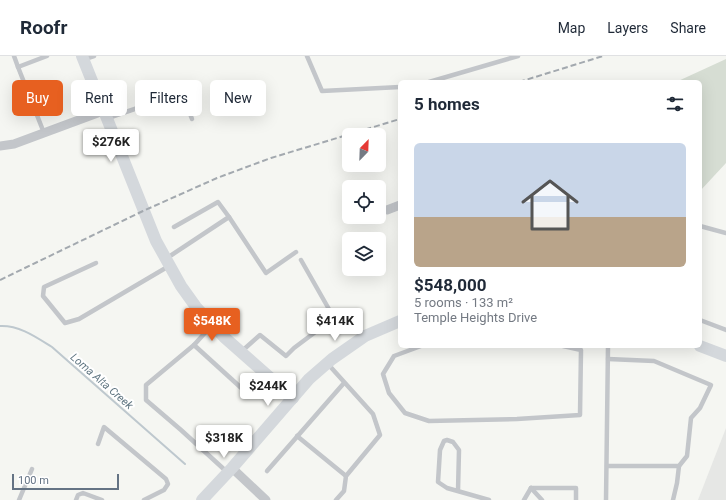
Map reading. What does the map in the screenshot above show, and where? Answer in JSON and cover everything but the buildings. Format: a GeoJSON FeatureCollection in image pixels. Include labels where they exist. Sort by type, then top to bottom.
{"type":"FeatureCollection","features":[{"type":"Feature","properties":{"kind":"street"},"geometry":{"type":"LineString","coordinates":[[86,57],[94,80]]}},
{"type":"Feature","properties":{"kind":"street"},"geometry":{"type":"LineString","coordinates":[[0,146],[14,144],[99,116]]}},
{"type":"Feature","properties":{"kind":"street"},"geometry":{"type":"LineString","coordinates":[[106,116],[156,241],[188,297],[212,325],[293,398]]}},
{"type":"Feature","properties":{"kind":"street"},"geometry":{"type":"LineString","coordinates":[[387,210],[398,206]]}},
{"type":"Feature","properties":{"kind":"street"},"geometry":{"type":"LineString","coordinates":[[202,500],[230,471],[309,379],[365,336],[398,322]]}},
{"type":"Feature","properties":{"kind":"street"},"geometry":{"type":"LineString","coordinates":[[702,347],[726,356]]}},
{"type":"Feature","properties":{"kind":"street"},"geometry":{"type":"LineString","coordinates":[[230,471],[266,500]]}},
{"type":"Feature","properties":{"kind":"lane"},"geometry":{"type":"LineString","coordinates":[[14,56],[44,133]]}},
{"type":"Feature","properties":{"kind":"lane"},"geometry":{"type":"LineString","coordinates":[[18,67],[47,56]]}},
{"type":"Feature","properties":{"kind":"lane"},"geometry":{"type":"LineString","coordinates":[[307,56],[322,91],[398,87]]}},
{"type":"Feature","properties":{"kind":"lane"},"geometry":{"type":"LineString","coordinates":[[435,80],[518,56]]}},
{"type":"Feature","properties":{"kind":"lane"},"geometry":{"type":"LineString","coordinates":[[127,108],[182,93],[192,119]]}},
{"type":"Feature","properties":{"kind":"lane"},"geometry":{"type":"LineString","coordinates":[[174,228],[218,202],[266,273],[296,252]]}},
{"type":"Feature","properties":{"kind":"lane"},"geometry":{"type":"LineString","coordinates":[[96,263],[44,287],[43,296],[65,323],[79,319],[167,262],[229,217]]}},
{"type":"Feature","properties":{"kind":"lane"},"geometry":{"type":"LineString","coordinates":[[702,227],[726,233]]}},
{"type":"Feature","properties":{"kind":"lane"},"geometry":{"type":"LineString","coordinates":[[241,352],[260,335],[286,356],[294,348],[334,318],[301,260]]}},
{"type":"Feature","properties":{"kind":"lane"},"geometry":{"type":"LineString","coordinates":[[702,321],[726,330]]}},
{"type":"Feature","properties":{"kind":"lane"},"geometry":{"type":"LineString","coordinates":[[212,325],[194,344],[146,385],[146,400],[230,471]]}},
{"type":"Feature","properties":{"kind":"lane"},"geometry":{"type":"LineString","coordinates":[[194,344],[249,396]]}},
{"type":"Feature","properties":{"kind":"lane"},"geometry":{"type":"LineString","coordinates":[[416,348],[394,356],[383,374],[389,393],[405,413],[429,421],[517,419],[580,415],[581,350],[572,348]]}},
{"type":"Feature","properties":{"kind":"lane"},"geometry":{"type":"LineString","coordinates":[[606,500],[608,348]]}},
{"type":"Feature","properties":{"kind":"lane"},"geometry":{"type":"LineString","coordinates":[[608,360],[654,361],[711,385],[700,408],[691,418],[687,456],[679,466],[673,500]]}},
{"type":"Feature","properties":{"kind":"lane"},"geometry":{"type":"LineString","coordinates":[[327,364],[373,414],[380,435],[346,476],[344,491],[336,500]]}},
{"type":"Feature","properties":{"kind":"lane"},"geometry":{"type":"LineString","coordinates":[[267,471],[344,383]]}},
{"type":"Feature","properties":{"kind":"lane"},"geometry":{"type":"LineString","coordinates":[[98,444],[104,427],[166,479],[168,484],[164,490],[144,500]]}},
{"type":"Feature","properties":{"kind":"lane"},"geometry":{"type":"LineString","coordinates":[[297,436],[346,476]]}},
{"type":"Feature","properties":{"kind":"lane"},"geometry":{"type":"LineString","coordinates":[[458,491],[459,450],[453,442],[447,440],[444,441],[440,450],[438,482],[447,488],[489,500]]}},
{"type":"Feature","properties":{"kind":"lane"},"geometry":{"type":"LineString","coordinates":[[607,466],[679,466]]}},
{"type":"Feature","properties":{"kind":"lane"},"geometry":{"type":"LineString","coordinates":[[19,500],[32,469]]}},
{"type":"Feature","properties":{"kind":"lane"},"geometry":{"type":"LineString","coordinates":[[524,500],[531,488]]}},
{"type":"Feature","properties":{"kind":"lane"},"geometry":{"type":"LineString","coordinates":[[531,488],[542,500]]}},
{"type":"Feature","properties":{"kind":"lane"},"geometry":{"type":"LineString","coordinates":[[531,488],[576,488],[576,500]]}},
{"type":"Feature","properties":{"kind":"lane"},"geometry":{"type":"LineString","coordinates":[[76,500],[78,494],[83,492],[102,500]]}},
{"type":"Feature","properties":{"kind":"shaded area"},"geometry":{"type":"Polygon","coordinates":[[[726,59],[726,163],[702,189],[702,80],[680,80],[726,59]]]}},
{"type":"Feature","properties":{"kind":"shaded area"},"geometry":{"type":"Polygon","coordinates":[[[726,428],[726,500],[698,500],[726,428]]]}},
{"type":"Feature","properties":{"kind":"waterway","name":"Loma Alta Creek"},"geometry":{"type":"LineString","coordinates":[[0,326],[14,327],[34,336],[52,347],[185,464]]}},
{"type":"Feature","properties":{"kind":"railway"},"geometry":{"type":"LineString","coordinates":[[525,80],[603,56]]}},
{"type":"Feature","properties":{"kind":"railway"},"geometry":{"type":"LineString","coordinates":[[0,280],[143,211],[217,178],[271,158],[398,120]]}}]}
